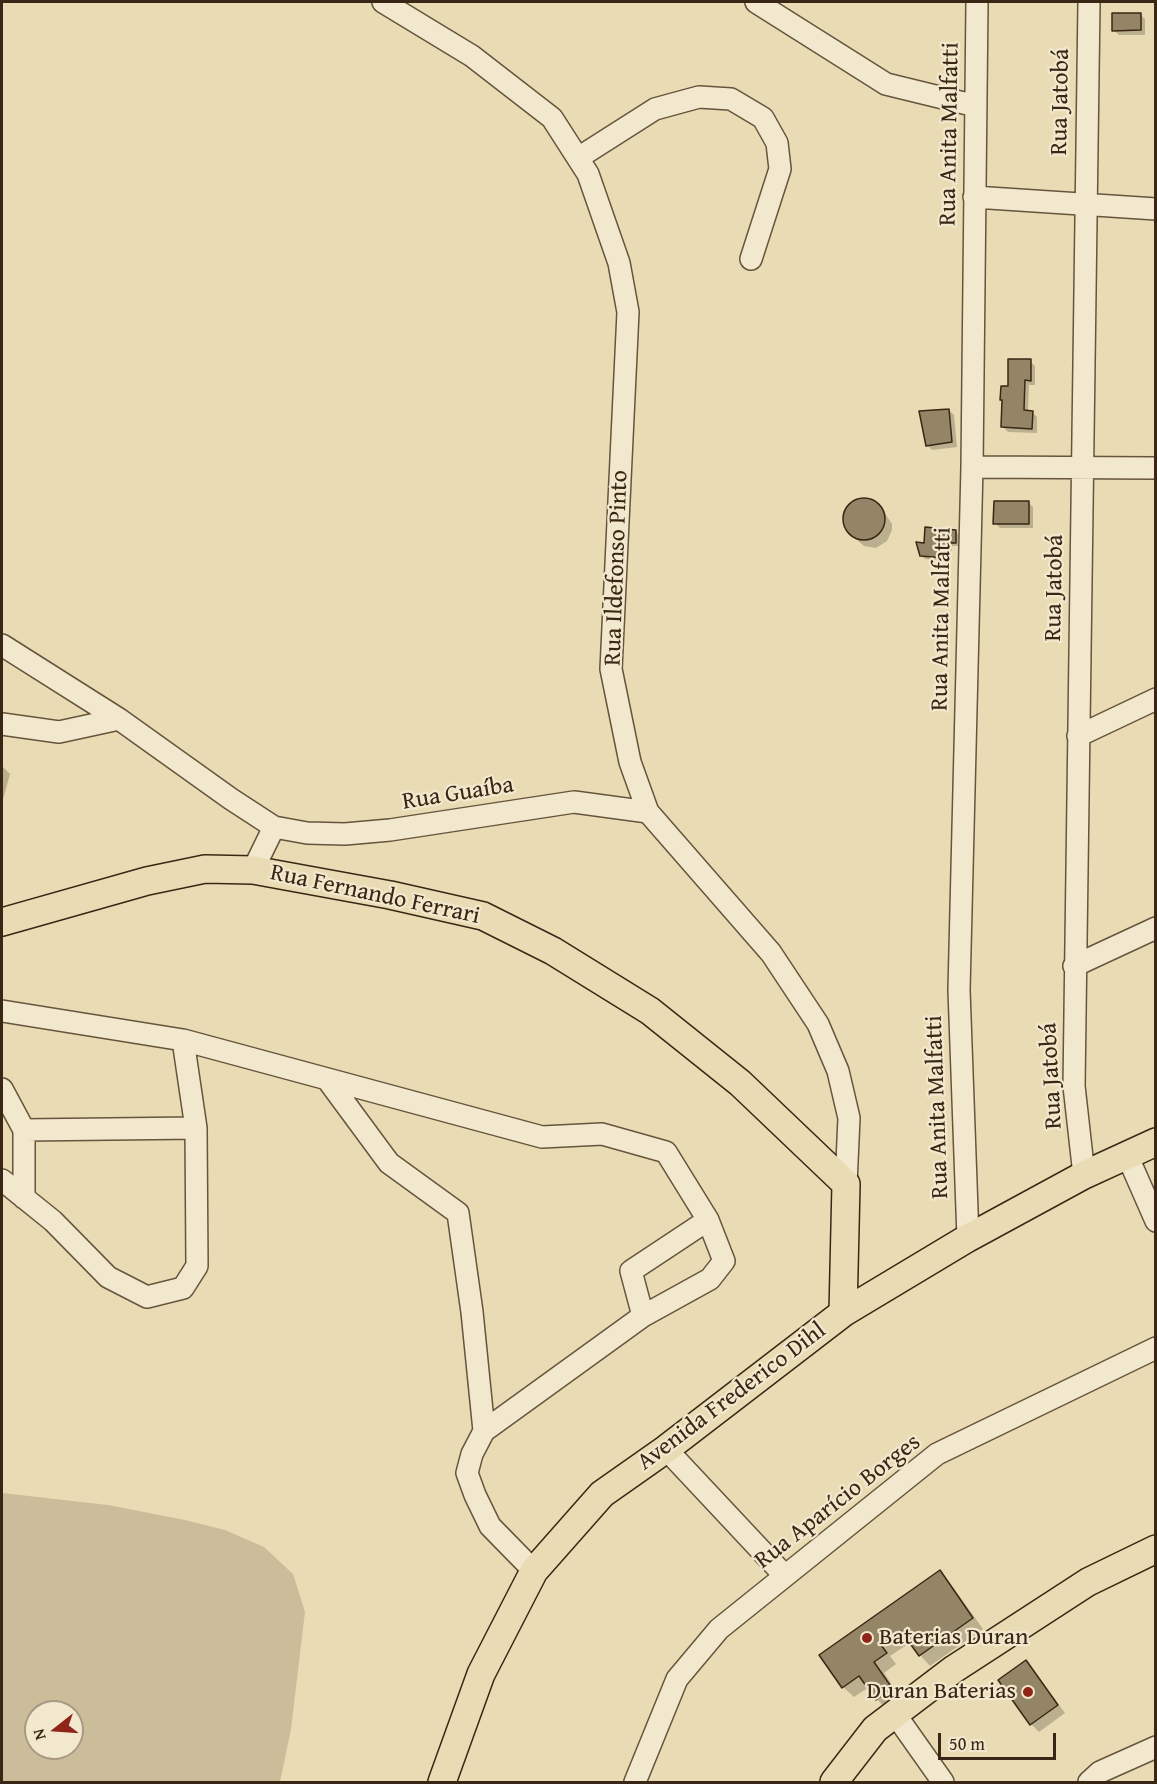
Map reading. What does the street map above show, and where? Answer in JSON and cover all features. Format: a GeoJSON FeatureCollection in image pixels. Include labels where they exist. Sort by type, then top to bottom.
{"type":"FeatureCollection","features":[{"type":"Feature","properties":{"kind":"main road","name":"Rua Fernando Ferrari"},"geometry":{"type":"LineString","coordinates":[[2,922],[147,881],[205,869],[253,870],[390,895],[483,916],[553,951],[650,1011],[740,1083],[846,1184]]}},
{"type":"Feature","properties":{"kind":"main road","name":"Avenida Frederico Dihl"},"geometry":{"type":"LineString","coordinates":[[442,1782],[481,1674],[534,1571],[602,1494],[666,1449],[843,1313],[968,1238],[1084,1175],[1155,1142]]}},
{"type":"Feature","properties":{"kind":"main road","name":"Rua Ildefonso Pinto"},"geometry":{"type":"LineString","coordinates":[[843,1313],[846,1184]]}},
{"type":"Feature","properties":{"kind":"main road"},"geometry":{"type":"LineString","coordinates":[[834,1782],[875,1729],[954,1669],[1088,1582],[1155,1549]]}},
{"type":"Feature","properties":{"kind":"street","name":"Rua Ildefonso Pinto"},"geometry":{"type":"LineString","coordinates":[[383,2],[472,56],[552,118],[588,174],[619,263],[628,312],[611,669],[630,762],[648,812],[771,953],[818,1024],[838,1071],[849,1118],[846,1184]]}},
{"type":"Feature","properties":{"kind":"street"},"geometry":{"type":"LineString","coordinates":[[756,2],[886,84],[976,106]]}},
{"type":"Feature","properties":{"kind":"street","name":"Rua Anita Malfatti"},"geometry":{"type":"LineString","coordinates":[[968,1238],[958,990],[972,467],[977,2]]}},
{"type":"Feature","properties":{"kind":"street","name":"Rua Jatobá"},"geometry":{"type":"LineString","coordinates":[[1084,1175],[1074,1086],[1074,966],[1089,2]]}},
{"type":"Feature","properties":{"kind":"street"},"geometry":{"type":"LineString","coordinates":[[578,158],[655,109],[699,97],[731,99],[763,118],[777,144],[780,169],[751,259]]}},
{"type":"Feature","properties":{"kind":"street"},"geometry":{"type":"LineString","coordinates":[[974,197],[1155,209]]}},
{"type":"Feature","properties":{"kind":"street"},"geometry":{"type":"LineString","coordinates":[[972,467],[1155,468]]}},
{"type":"Feature","properties":{"kind":"street","name":"Rua Guaíba"},"geometry":{"type":"LineString","coordinates":[[2,645],[119,719],[274,827],[307,833],[345,834],[390,830],[574,802],[648,812]]}},
{"type":"Feature","properties":{"kind":"street"},"geometry":{"type":"LineString","coordinates":[[1078,736],[1155,699]]}},
{"type":"Feature","properties":{"kind":"street"},"geometry":{"type":"LineString","coordinates":[[2,724],[59,732],[119,719]]}},
{"type":"Feature","properties":{"kind":"street"},"geometry":{"type":"LineString","coordinates":[[253,870],[274,827]]}},
{"type":"Feature","properties":{"kind":"street"},"geometry":{"type":"LineString","coordinates":[[1074,966],[1155,928]]}},
{"type":"Feature","properties":{"kind":"street"},"geometry":{"type":"LineString","coordinates":[[2,1011],[183,1040],[542,1137],[602,1134],[666,1152],[708,1220],[724,1261],[710,1279],[643,1316],[484,1431],[472,1454],[467,1473],[490,1526],[534,1571]]}},
{"type":"Feature","properties":{"kind":"street"},"geometry":{"type":"LineString","coordinates":[[2,1179],[53,1221],[108,1277],[147,1297],[183,1288],[197,1266],[195,1128],[183,1040]]}},
{"type":"Feature","properties":{"kind":"street"},"geometry":{"type":"LineString","coordinates":[[327,1079],[389,1163],[458,1213],[472,1312],[484,1431]]}},
{"type":"Feature","properties":{"kind":"street"},"geometry":{"type":"LineString","coordinates":[[2,1089],[24,1130],[24,1198]]}},
{"type":"Feature","properties":{"kind":"street"},"geometry":{"type":"LineString","coordinates":[[24,1130],[195,1128]]}},
{"type":"Feature","properties":{"kind":"street"},"geometry":{"type":"LineString","coordinates":[[1127,1155],[1155,1221]]}},
{"type":"Feature","properties":{"kind":"street"},"geometry":{"type":"LineString","coordinates":[[643,1316],[631,1271],[708,1220]]}},
{"type":"Feature","properties":{"kind":"street","name":"Rua Aparício Borges"},"geometry":{"type":"LineString","coordinates":[[635,1782],[677,1679],[719,1629],[937,1454],[1155,1347]]}},
{"type":"Feature","properties":{"kind":"street"},"geometry":{"type":"LineString","coordinates":[[666,1449],[785,1576]]}},
{"type":"Feature","properties":{"kind":"street"},"geometry":{"type":"LineString","coordinates":[[895,1714],[943,1782]]}},
{"type":"Feature","properties":{"kind":"street"},"geometry":{"type":"LineString","coordinates":[[1089,1782],[1100,1772],[1155,1747]]}},
{"type":"Feature","properties":{"kind":"shaded area"},"geometry":{"type":"Polygon","coordinates":[[[2,1493],[108,1505],[225,1530],[264,1547],[293,1574],[305,1612],[291,1729],[280,1782],[2,1782],[2,1493]]]}},
{"type":"Feature","properties":{"kind":"building"},"geometry":{"type":"Polygon","coordinates":[[[1112,13],[1141,13],[1141,30],[1112,31],[1112,13]]]}},
{"type":"Feature","properties":{"kind":"building"},"geometry":{"type":"Polygon","coordinates":[[[1008,359],[1031,359],[1031,381],[1025,380],[1024,410],[1033,411],[1032,429],[1001,427],[1001,386],[1008,386],[1008,359]]]}},
{"type":"Feature","properties":{"kind":"building"},"geometry":{"type":"Polygon","coordinates":[[[949,409],[952,442],[926,446],[919,411],[949,409]]]}},
{"type":"Feature","properties":{"kind":"building"},"geometry":{"type":"Polygon","coordinates":[[[864,498],[872,499],[879,504],[884,511],[884,527],[879,534],[872,539],[864,540],[856,539],[849,534],[844,527],[843,519],[844,511],[849,504],[856,499],[864,498]]]}},
{"type":"Feature","properties":{"kind":"building"},"geometry":{"type":"Polygon","coordinates":[[[994,501],[1029,501],[1029,524],[993,524],[994,501]]]}},
{"type":"Feature","properties":{"kind":"building"},"geometry":{"type":"Polygon","coordinates":[[[925,527],[956,530],[956,543],[948,543],[947,558],[920,556],[916,542],[924,543],[925,527]]]}},
{"type":"Feature","properties":{"kind":"building","name":"Baterias Duran"},"geometry":{"type":"Polygon","coordinates":[[[940,1570],[973,1618],[919,1656],[901,1631],[881,1645],[887,1653],[874,1662],[892,1688],[876,1700],[859,1676],[842,1688],[819,1655],[940,1570]]]}},
{"type":"Feature","properties":{"kind":"building","name":"Duran Baterias"},"geometry":{"type":"Polygon","coordinates":[[[1026,1660],[1058,1705],[1030,1725],[998,1680],[1026,1660]]]}},
{"type":"Feature","properties":{"kind":"place","name":"Baterias Duran"},"geometry":{"type":"Point","coordinates":[867,1638]}},
{"type":"Feature","properties":{"kind":"place","name":"Duran Baterias"},"geometry":{"type":"Point","coordinates":[1028,1692]}}]}
